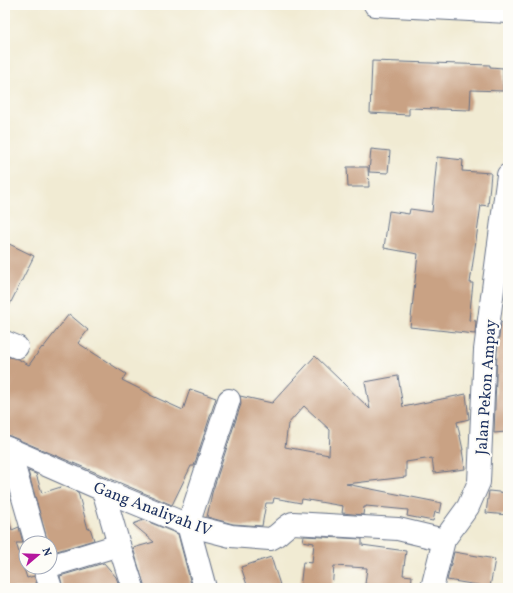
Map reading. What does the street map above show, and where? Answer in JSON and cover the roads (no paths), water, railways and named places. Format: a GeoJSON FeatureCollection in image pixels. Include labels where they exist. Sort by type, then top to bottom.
{"type":"FeatureCollection","features":[{"type":"Feature","properties":{"kind":"street"},"geometry":{"type":"LineString","coordinates":[[375,5],[508,12]]}},
{"type":"Feature","properties":{"kind":"street","name":"Jalan Pekon Ampay"},"geometry":{"type":"LineString","coordinates":[[432,588],[444,540],[468,507],[479,482],[485,350],[508,175]]}},
{"type":"Feature","properties":{"kind":"street"},"geometry":{"type":"LineString","coordinates":[[205,588],[188,525],[229,400]]}},
{"type":"Feature","properties":{"kind":"street"},"geometry":{"type":"LineString","coordinates":[[7,448],[34,535]]}},
{"type":"Feature","properties":{"kind":"street","name":"Gang Analiyah IV"},"geometry":{"type":"LineString","coordinates":[[7,448],[188,525],[231,536],[270,539],[276,537],[286,527],[293,523],[398,529],[444,540]]}},
{"type":"Feature","properties":{"kind":"street"},"geometry":{"type":"LineString","coordinates":[[103,490],[118,545],[133,588]]}},
{"type":"Feature","properties":{"kind":"street"},"geometry":{"type":"LineString","coordinates":[[58,564],[118,545]]}},
{"type":"Feature","properties":{"kind":"street"},"geometry":{"type":"LineString","coordinates":[[47,575],[51,588]]}}]}
